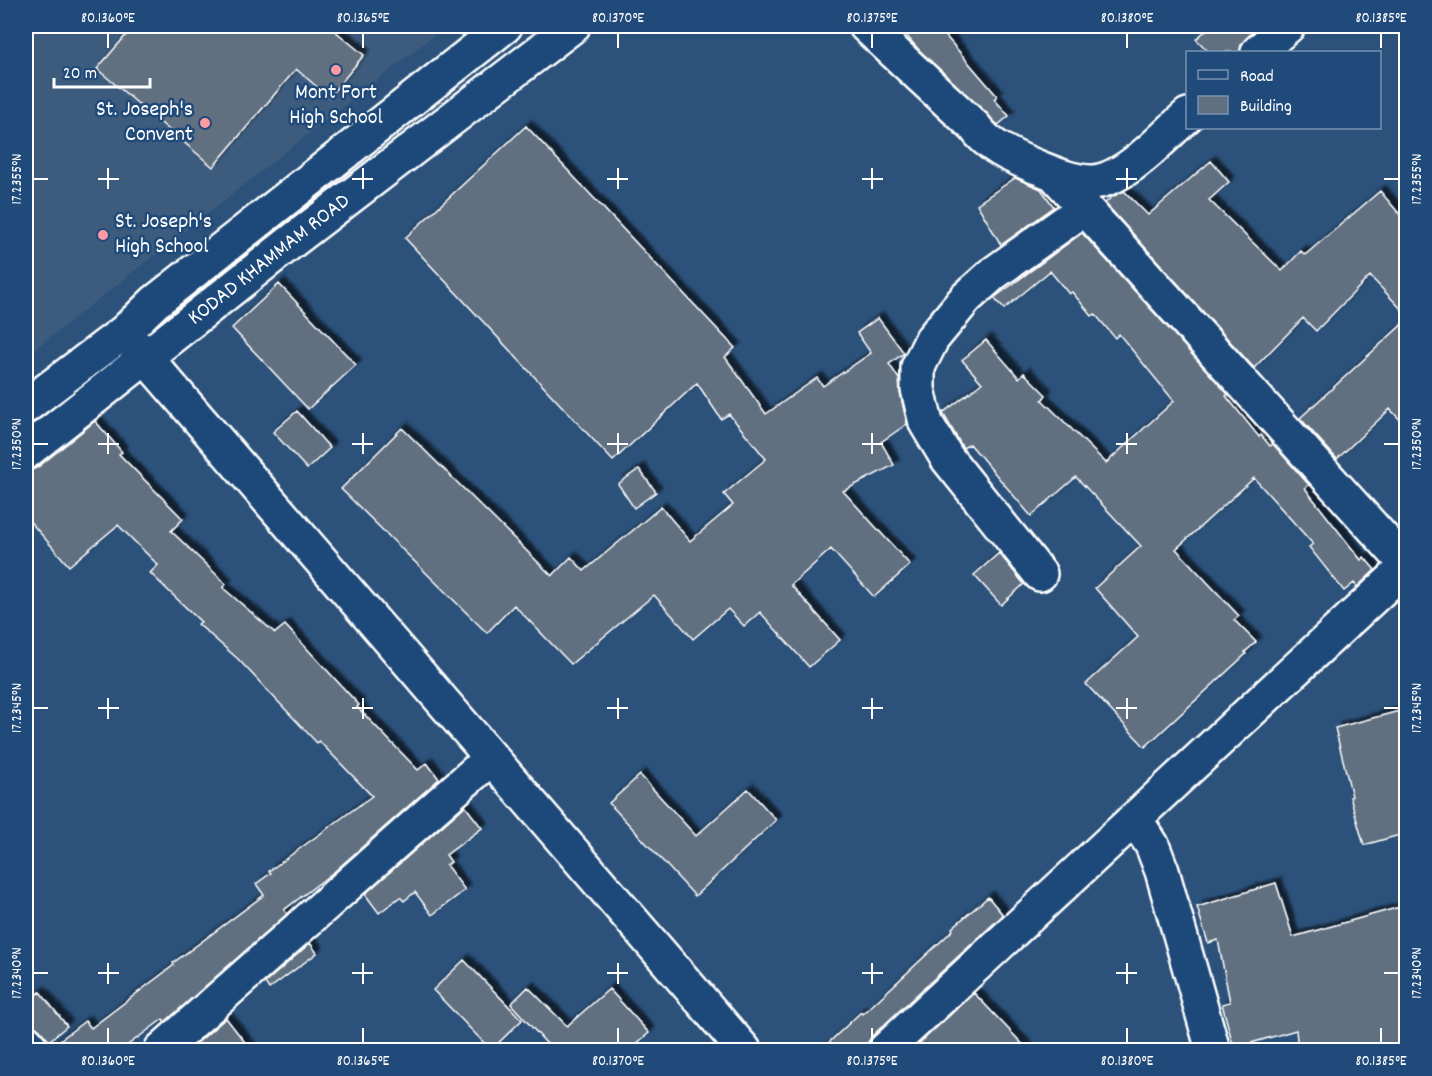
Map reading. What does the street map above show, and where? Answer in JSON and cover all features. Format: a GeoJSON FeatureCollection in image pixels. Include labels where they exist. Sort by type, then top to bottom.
{"type":"FeatureCollection","features":[{"type":"Feature","properties":{"kind":"street","name":"KODAD KHAMMAM ROAD"},"geometry":{"type":"LineString","coordinates":[[26,406],[124,332],[155,302],[505,26]]}},
{"type":"Feature","properties":{"kind":"street","name":"KODAD KHAMMAM ROAD"},"geometry":{"type":"LineString","coordinates":[[26,452],[291,242],[573,26]]}},
{"type":"Feature","properties":{"kind":"street"},"geometry":{"type":"LineString","coordinates":[[866,26],[975,127],[984,139],[1018,159],[1054,174],[1090,182],[1114,176],[1134,163],[1186,117]]}},
{"type":"Feature","properties":{"kind":"street"},"geometry":{"type":"LineString","coordinates":[[1259,51],[1288,26]]}},
{"type":"Feature","properties":{"kind":"street"},"geometry":{"type":"LineString","coordinates":[[885,1050],[1407,565],[1054,174]]}},
{"type":"Feature","properties":{"kind":"street"},"geometry":{"type":"LineString","coordinates":[[1040,574],[947,458],[926,423],[918,389],[918,367],[932,339],[966,298],[994,273],[1085,208]]}},
{"type":"Feature","properties":{"kind":"street"},"geometry":{"type":"LineString","coordinates":[[124,332],[744,1050]]}},
{"type":"Feature","properties":{"kind":"street"},"geometry":{"type":"LineString","coordinates":[[161,1050],[491,758]]}},
{"type":"Feature","properties":{"kind":"street"},"geometry":{"type":"LineString","coordinates":[[1135,819],[1152,845],[1162,871],[1212,1050]]}},
{"type":"Feature","properties":{"kind":"street"},"geometry":{"type":"LineString","coordinates":[[26,1042],[33,1050]]}},
{"type":"Feature","properties":{"kind":"shaded area","name":"St. Joseph's High School"},"geometry":{"type":"Polygon","coordinates":[[[26,26],[446,26],[26,356],[26,26]]]}},
{"type":"Feature","properties":{"kind":"building","name":"St. Joseph's Convent"},"geometry":{"type":"Polygon","coordinates":[[[134,26],[329,26],[364,55],[329,97],[296,69],[213,167],[97,69],[134,26]]]}},
{"type":"Feature","properties":{"kind":"building"},"geometry":{"type":"Polygon","coordinates":[[[898,26],[937,26],[997,96],[994,99],[1009,116],[998,125],[920,51],[898,26]]]}},
{"type":"Feature","properties":{"kind":"building"},"geometry":{"type":"Polygon","coordinates":[[[1211,26],[1248,26],[1253,31],[1241,45],[1240,51],[1208,51],[1196,39],[1211,26]]]}},
{"type":"Feature","properties":{"kind":"building"},"geometry":{"type":"Polygon","coordinates":[[[526,126],[735,348],[725,357],[766,414],[817,378],[823,386],[871,353],[857,333],[878,318],[904,353],[889,364],[899,379],[907,424],[881,442],[894,465],[843,491],[910,565],[874,597],[831,549],[791,585],[840,640],[809,667],[760,612],[744,626],[728,609],[693,639],[654,595],[571,664],[514,605],[487,633],[341,489],[402,428],[552,576],[571,557],[584,571],[661,507],[690,541],[733,505],[724,494],[766,459],[729,414],[721,419],[697,383],[613,461],[405,238],[526,126]]]}},
{"type":"Feature","properties":{"kind":"building"},"geometry":{"type":"Polygon","coordinates":[[[1211,161],[1229,182],[1209,200],[1282,271],[1301,251],[1305,255],[1380,191],[1407,223],[1407,315],[1370,276],[1316,331],[1303,318],[1254,368],[1105,203],[1124,191],[1148,215],[1211,161]]]}},
{"type":"Feature","properties":{"kind":"building"},"geometry":{"type":"Polygon","coordinates":[[[1015,178],[1041,189],[1054,207],[1001,245],[977,204],[1015,178]]]}},
{"type":"Feature","properties":{"kind":"building"},"geometry":{"type":"Polygon","coordinates":[[[1082,233],[1228,394],[1226,396],[1259,437],[1261,435],[1270,446],[1273,444],[1309,485],[1305,488],[1310,495],[1361,560],[1364,557],[1375,570],[1357,587],[1354,583],[1344,591],[1309,547],[1313,544],[1254,478],[1176,549],[1239,616],[1234,620],[1256,642],[1245,652],[1246,654],[1145,747],[1086,684],[1138,637],[1095,588],[1141,546],[1076,477],[1031,516],[970,444],[963,448],[943,413],[982,383],[962,360],[986,340],[1019,378],[1024,373],[1046,395],[1042,400],[1106,463],[1174,401],[1119,334],[1115,338],[1072,292],[1069,294],[1050,271],[1004,309],[994,298],[1082,233]]]}},
{"type":"Feature","properties":{"kind":"building"},"geometry":{"type":"Polygon","coordinates":[[[279,284],[356,365],[308,409],[232,328],[279,284]]]}},
{"type":"Feature","properties":{"kind":"building"},"geometry":{"type":"Polygon","coordinates":[[[1407,320],[1407,427],[1390,409],[1337,459],[1300,418],[1407,320]]]}},
{"type":"Feature","properties":{"kind":"building"},"geometry":{"type":"Polygon","coordinates":[[[297,411],[330,448],[307,469],[273,432],[297,411]]]}},
{"type":"Feature","properties":{"kind":"building"},"geometry":{"type":"Polygon","coordinates":[[[95,421],[122,452],[119,454],[183,519],[171,531],[226,584],[223,588],[275,633],[285,625],[359,705],[357,707],[418,770],[427,763],[439,779],[335,871],[284,910],[287,914],[165,1022],[163,1019],[121,1050],[51,1050],[51,1047],[85,1021],[91,1028],[264,895],[256,884],[271,873],[269,871],[372,796],[319,741],[317,743],[238,659],[198,624],[201,622],[150,573],[158,565],[118,525],[69,566],[26,517],[26,473],[38,467],[95,421]]]}},
{"type":"Feature","properties":{"kind":"building"},"geometry":{"type":"Polygon","coordinates":[[[639,469],[656,492],[634,508],[618,484],[639,469]]]}},
{"type":"Feature","properties":{"kind":"building"},"geometry":{"type":"Polygon","coordinates":[[[999,553],[1024,584],[1001,605],[974,575],[999,553]]]}},
{"type":"Feature","properties":{"kind":"building"},"geometry":{"type":"Polygon","coordinates":[[[1407,709],[1407,833],[1364,845],[1350,797],[1352,796],[1335,728],[1407,709]]]}},
{"type":"Feature","properties":{"kind":"building"},"geometry":{"type":"Polygon","coordinates":[[[640,775],[696,836],[748,789],[776,820],[695,896],[609,803],[640,775]]]}},
{"type":"Feature","properties":{"kind":"building"},"geometry":{"type":"Polygon","coordinates":[[[465,806],[482,828],[446,855],[451,862],[446,865],[465,890],[432,915],[415,892],[404,901],[400,897],[379,913],[365,894],[465,806]]]}},
{"type":"Feature","properties":{"kind":"building"},"geometry":{"type":"Polygon","coordinates":[[[1276,883],[1293,937],[1407,905],[1407,1050],[1298,1050],[1296,1030],[1234,1048],[1222,1004],[1230,1002],[1218,940],[1208,943],[1197,907],[1276,883]]]}},
{"type":"Feature","properties":{"kind":"building"},"geometry":{"type":"Polygon","coordinates":[[[988,897],[1003,915],[872,1036],[867,1044],[867,1050],[821,1050],[861,1012],[863,1014],[953,930],[952,928],[988,897]]]}},
{"type":"Feature","properties":{"kind":"building"},"geometry":{"type":"Polygon","coordinates":[[[310,943],[317,953],[269,989],[265,983],[310,943]]]}},
{"type":"Feature","properties":{"kind":"building"},"geometry":{"type":"Polygon","coordinates":[[[464,960],[522,1020],[491,1050],[433,990],[464,960]]]}},
{"type":"Feature","properties":{"kind":"building"},"geometry":{"type":"Polygon","coordinates":[[[528,987],[567,1026],[609,989],[649,1033],[629,1050],[540,1050],[547,1044],[511,1004],[528,987]]]}},
{"type":"Feature","properties":{"kind":"building"},"geometry":{"type":"Polygon","coordinates":[[[40,992],[67,1026],[49,1041],[26,1018],[26,1003],[40,992]]]}},
{"type":"Feature","properties":{"kind":"building"},"geometry":{"type":"Polygon","coordinates":[[[974,993],[1028,1050],[912,1050],[974,993]]]}},
{"type":"Feature","properties":{"kind":"building"},"geometry":{"type":"Polygon","coordinates":[[[226,1018],[251,1050],[189,1050],[226,1018]]]}},
{"type":"Feature","properties":{"kind":"place","name":"Mont Fort High School"},"geometry":{"type":"Point","coordinates":[336,70]}},
{"type":"Feature","properties":{"kind":"place","name":"St. Joseph's Convent"},"geometry":{"type":"Point","coordinates":[205,123]}},
{"type":"Feature","properties":{"kind":"place","name":"St. Joseph's High School"},"geometry":{"type":"Point","coordinates":[103,235]}}]}
